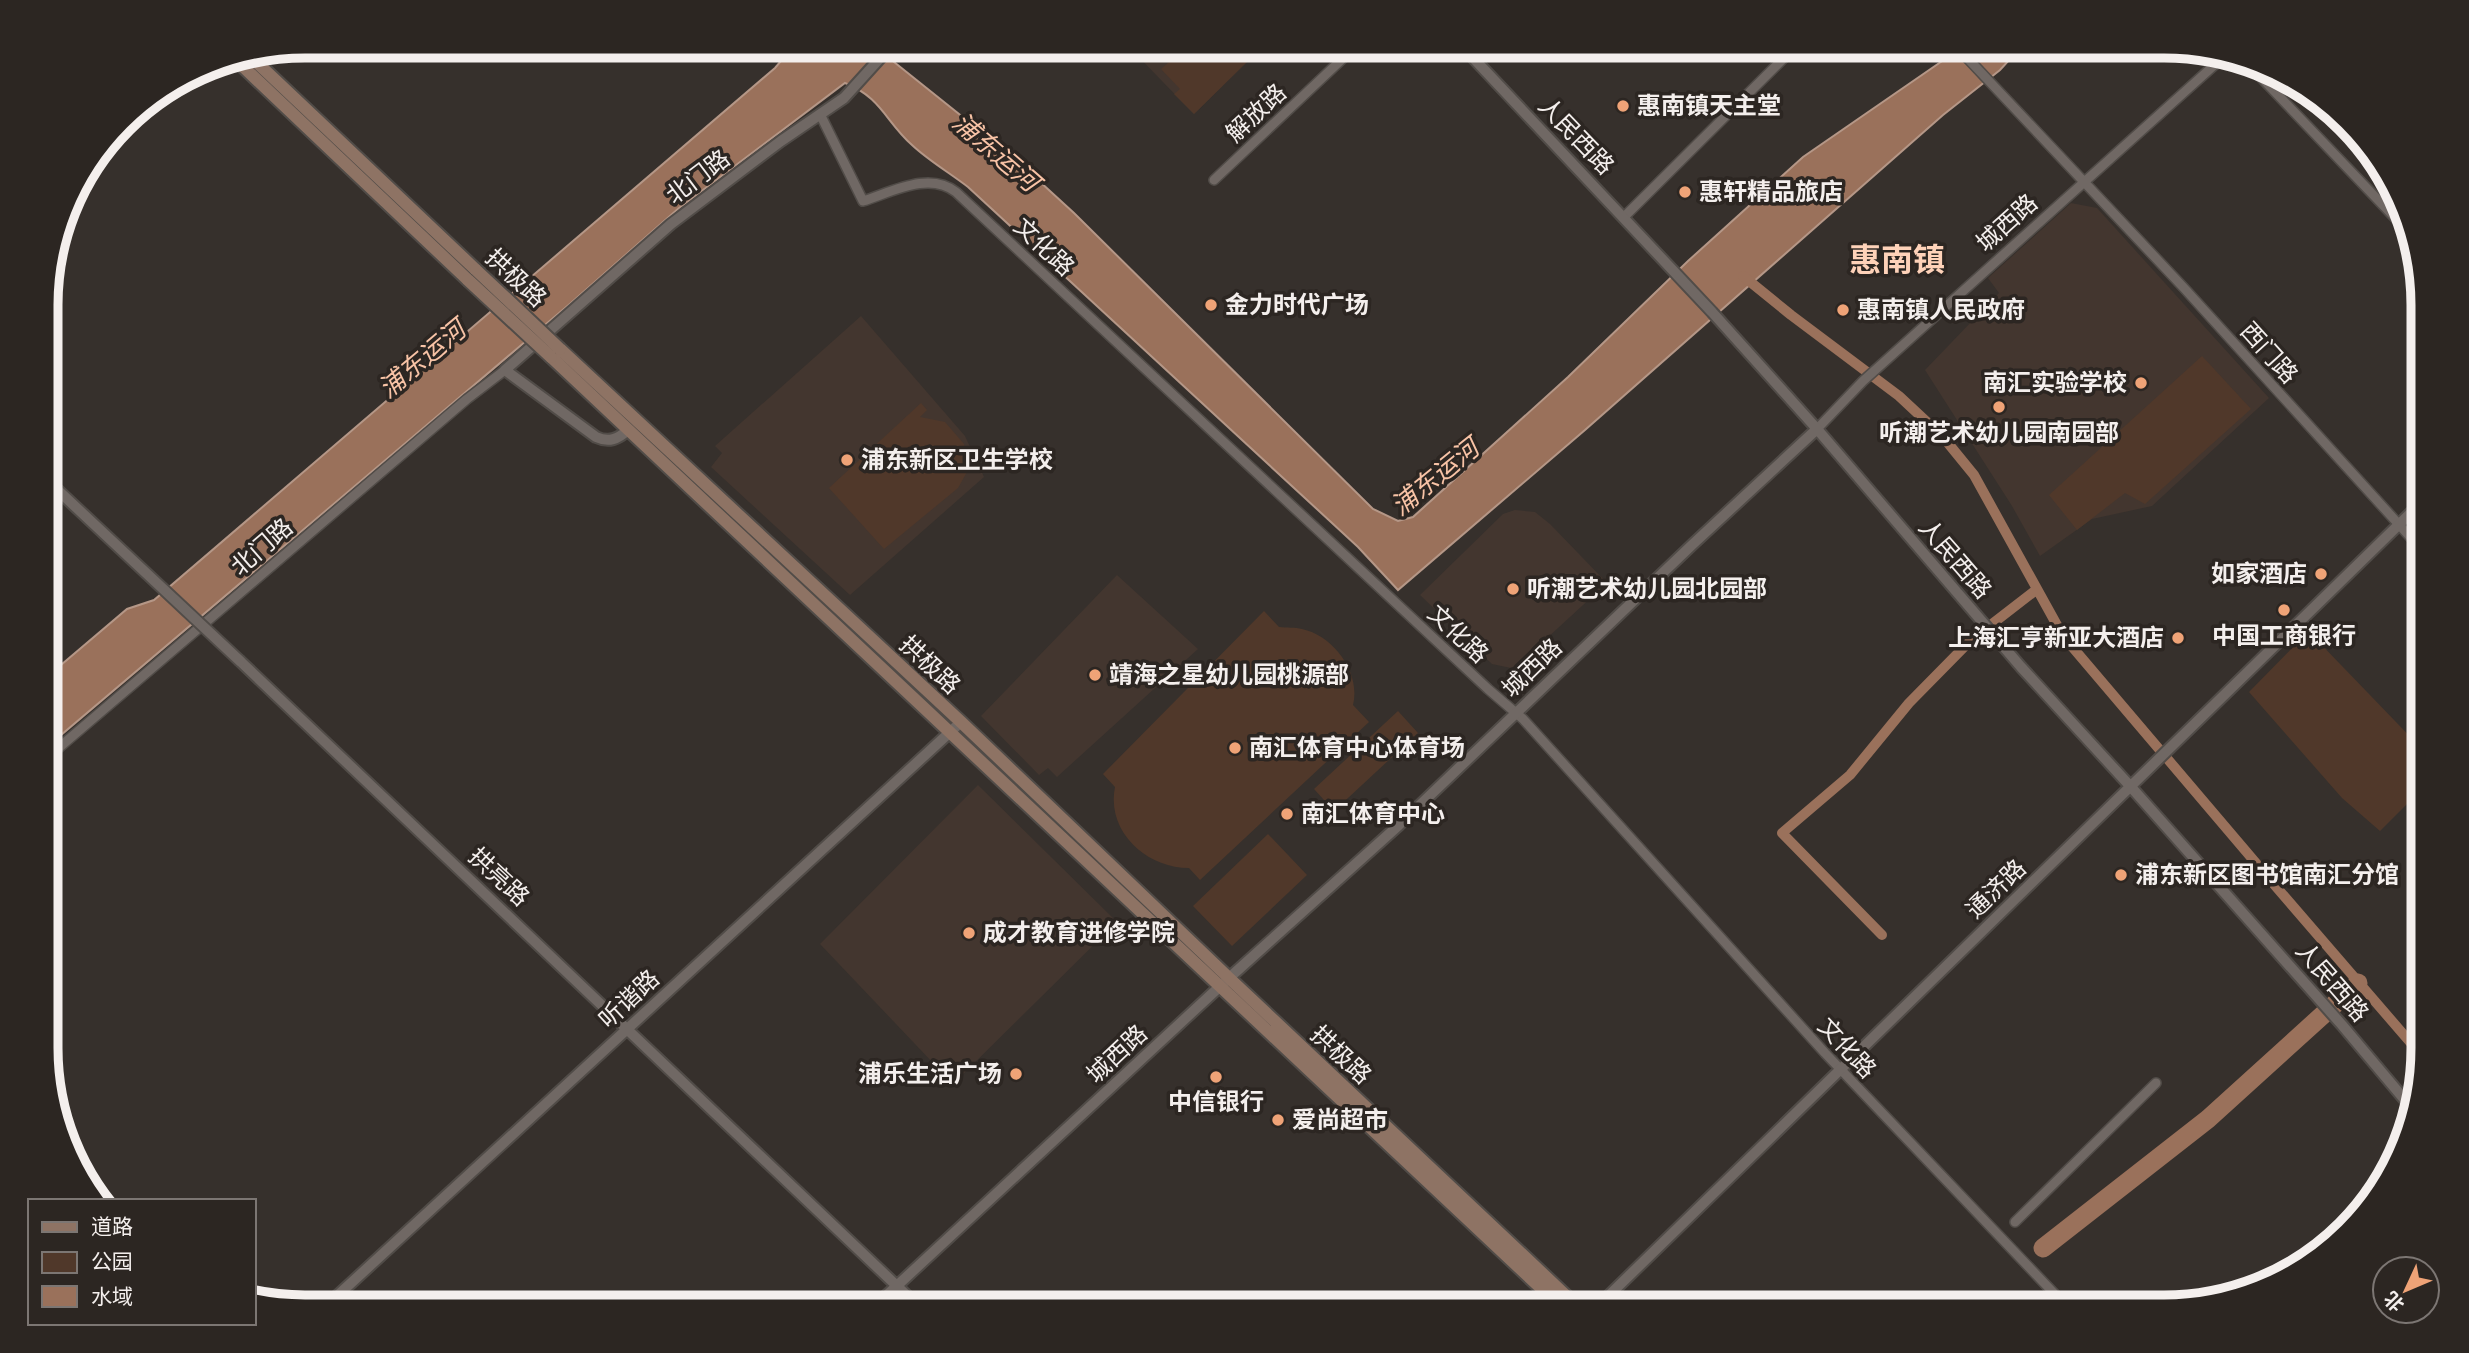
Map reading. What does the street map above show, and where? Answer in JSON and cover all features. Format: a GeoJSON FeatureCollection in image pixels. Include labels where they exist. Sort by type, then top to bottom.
{"type":"FeatureCollection","features":[{"type":"Feature","properties":{"kind":"main road","name":"拱极路"},"geometry":{"type":"LineString","coordinates":[[257,63],[472,275]]}},
{"type":"Feature","properties":{"kind":"main road","name":"拱极路"},"geometry":{"type":"LineString","coordinates":[[242,66],[961,722],[1225,982],[1550,1295]]}},
{"type":"Feature","properties":{"kind":"main road","name":"拱极路"},"geometry":{"type":"LineString","coordinates":[[556,353],[628,429],[950,733],[1565,1295]]}},
{"type":"Feature","properties":{"kind":"street","name":"北门路"},"geometry":{"type":"LineString","coordinates":[[58,748],[467,399],[505,370],[671,224],[849,93],[881,58]]}},
{"type":"Feature","properties":{"kind":"street","name":"解放路"},"geometry":{"type":"LineString","coordinates":[[1214,180],[1343,58]]}},
{"type":"Feature","properties":{"kind":"street","name":"人民西路"},"geometry":{"type":"LineString","coordinates":[[1473,58],[1669,264],[1817,429],[2011,656],[2342,1024],[2405,1100]]}},
{"type":"Feature","properties":{"kind":"street"},"geometry":{"type":"LineString","coordinates":[[1624,217],[1784,58]]}},
{"type":"Feature","properties":{"kind":"street","name":"西门路"},"geometry":{"type":"LineString","coordinates":[[1967,58],[2184,288],[2411,539]]}},
{"type":"Feature","properties":{"kind":"street","name":"城西路"},"geometry":{"type":"LineString","coordinates":[[887,1295],[1399,825],[1692,544],[1817,429],[1863,381],[2216,64]]}},
{"type":"Feature","properties":{"kind":"street"},"geometry":{"type":"LineString","coordinates":[[2262,79],[2394,217]]}},
{"type":"Feature","properties":{"kind":"street","name":"文化路"},"geometry":{"type":"LineString","coordinates":[[820,114],[863,201],[923,183],[938,183],[956,192],[1488,689],[1516,712],[1841,1070],[2056,1295]]}},
{"type":"Feature","properties":{"kind":"street"},"geometry":{"type":"LineString","coordinates":[[505,370],[596,437],[614,439],[628,429]]}},
{"type":"Feature","properties":{"kind":"street","name":"拱亮路"},"geometry":{"type":"LineString","coordinates":[[58,490],[240,660],[906,1295]]}},
{"type":"Feature","properties":{"kind":"street","name":"通济路"},"geometry":{"type":"LineString","coordinates":[[1609,1295],[2411,513]]}},
{"type":"Feature","properties":{"kind":"street","name":"听谐路"},"geometry":{"type":"LineString","coordinates":[[338,1295],[961,722]]}},
{"type":"Feature","properties":{"kind":"street"},"geometry":{"type":"LineString","coordinates":[[2015,1222],[2157,1083]]}},
{"type":"Feature","properties":{"kind":"shaded area"},"geometry":{"type":"Polygon","coordinates":[[[1140,58],[1245,58],[1248,61],[1194,114],[1140,58]]]}},
{"type":"Feature","properties":{"kind":"shaded area","name":"南汇实验学校"},"geometry":{"type":"Polygon","coordinates":[[[2071,203],[2097,208],[2269,398],[2152,506],[2092,519],[2040,556],[2012,506],[1925,370],[1999,293],[1988,278],[2071,203]]]}},
{"type":"Feature","properties":{"kind":"shaded area","name":"浦东新区卫生学校"},"geometry":{"type":"Polygon","coordinates":[[[861,316],[965,436],[984,477],[850,595],[711,467],[722,453],[715,446],[861,316]]]}},
{"type":"Feature","properties":{"kind":"shaded area","name":"听潮艺术幼儿园北园部"},"geometry":{"type":"Polygon","coordinates":[[[1515,510],[1535,512],[1607,583],[1520,663],[1511,668],[1492,664],[1420,595],[1503,514],[1515,510]]]}},
{"type":"Feature","properties":{"kind":"shaded area","name":"靖海之星幼儿园桃源部"},"geometry":{"type":"Polygon","coordinates":[[[1117,575],[1198,649],[1057,777],[1048,768],[1039,775],[981,716],[1117,575]]]}},
{"type":"Feature","properties":{"kind":"shaded area","name":"成才教育进修学院"},"geometry":{"type":"Polygon","coordinates":[[[978,785],[1117,922],[953,1084],[820,944],[978,785]]]}},
{"type":"Feature","properties":{"kind":"green space"},"geometry":{"type":"Polygon","coordinates":[[[1174,58],[1245,58],[1248,61],[1194,114],[1174,94],[1180,89],[1161,69],[1174,58]]]}},
{"type":"Feature","properties":{"kind":"green space"},"geometry":{"type":"Polygon","coordinates":[[[2202,356],[2251,409],[2145,504],[2125,493],[2077,530],[2049,495],[2202,356]]]}},
{"type":"Feature","properties":{"kind":"green space"},"geometry":{"type":"Polygon","coordinates":[[[921,403],[927,410],[920,417],[945,422],[964,444],[968,470],[958,488],[884,549],[829,488],[921,403]]]}},
{"type":"Feature","properties":{"kind":"green space","name":"南汇体育中心体育场"},"geometry":{"type":"Polygon","coordinates":[[[1264,611],[1279,627],[1299,628],[1314,633],[1334,648],[1349,669],[1353,681],[1353,705],[1369,722],[1200,880],[1189,868],[1158,862],[1133,844],[1117,819],[1115,787],[1103,774],[1264,611]]]}},
{"type":"Feature","properties":{"kind":"green space"},"geometry":{"type":"Polygon","coordinates":[[[2305,635],[2314,637],[2411,738],[2411,800],[2380,831],[2342,798],[2249,692],[2305,635]]]}},
{"type":"Feature","properties":{"kind":"green space"},"geometry":{"type":"Polygon","coordinates":[[[1398,711],[1418,733],[1334,811],[1314,789],[1398,711]]]}},
{"type":"Feature","properties":{"kind":"green space"},"geometry":{"type":"Polygon","coordinates":[[[1268,834],[1307,875],[1232,946],[1193,906],[1268,834]]]}},
{"type":"Feature","properties":{"kind":"water","name":"浦东运河"},"geometry":{"type":"Polygon","coordinates":[[[784,58],[889,58],[1014,158],[1074,213],[1373,509],[1398,521],[1413,517],[1568,377],[1688,261],[1803,157],[1947,58],[2011,58],[1398,590],[1358,547],[968,187],[912,145],[867,95],[845,83],[679,208],[571,303],[58,738],[58,668],[127,609],[154,600],[784,58]]]}},
{"type":"Feature","properties":{"kind":"waterway"},"geometry":{"type":"LineString","coordinates":[[1743,276],[1899,396],[1943,437],[1974,475],[2063,636],[2411,1043]]}},
{"type":"Feature","properties":{"kind":"waterway"},"geometry":{"type":"LineString","coordinates":[[1882,935],[1782,833],[1850,775],[1909,703],[1970,641],[2036,590]]}},
{"type":"Feature","properties":{"kind":"waterway"},"geometry":{"type":"LineString","coordinates":[[2043,1248],[2208,1119],[2358,983]]}},
{"type":"Feature","properties":{"kind":"place","name":"惠南镇天主堂"},"geometry":{"type":"Point","coordinates":[1623,106]}},
{"type":"Feature","properties":{"kind":"place","name":"惠轩精品旅店"},"geometry":{"type":"Point","coordinates":[1685,192]}},
{"type":"Feature","properties":{"kind":"place","name":"金力时代广场"},"geometry":{"type":"Point","coordinates":[1211,305]}},
{"type":"Feature","properties":{"kind":"place","name":"惠南镇人民政府"},"geometry":{"type":"Point","coordinates":[1843,310]}},
{"type":"Feature","properties":{"kind":"place","name":"南汇实验学校"},"geometry":{"type":"Point","coordinates":[2141,383]}},
{"type":"Feature","properties":{"kind":"place","name":"听潮艺术幼儿园南园部"},"geometry":{"type":"Point","coordinates":[1999,407]}},
{"type":"Feature","properties":{"kind":"place","name":"浦东新区卫生学校"},"geometry":{"type":"Point","coordinates":[847,460]}},
{"type":"Feature","properties":{"kind":"place","name":"如家酒店"},"geometry":{"type":"Point","coordinates":[2321,574]}},
{"type":"Feature","properties":{"kind":"place","name":"听潮艺术幼儿园北园部"},"geometry":{"type":"Point","coordinates":[1513,589]}},
{"type":"Feature","properties":{"kind":"place","name":"中国工商银行"},"geometry":{"type":"Point","coordinates":[2284,610]}},
{"type":"Feature","properties":{"kind":"place","name":"上海汇亨新亚大酒店"},"geometry":{"type":"Point","coordinates":[2178,638]}},
{"type":"Feature","properties":{"kind":"place","name":"靖海之星幼儿园桃源部"},"geometry":{"type":"Point","coordinates":[1095,675]}},
{"type":"Feature","properties":{"kind":"place","name":"南汇体育中心体育场"},"geometry":{"type":"Point","coordinates":[1235,748]}},
{"type":"Feature","properties":{"kind":"place","name":"南汇体育中心"},"geometry":{"type":"Point","coordinates":[1287,814]}},
{"type":"Feature","properties":{"kind":"place","name":"浦东新区图书馆南汇分馆"},"geometry":{"type":"Point","coordinates":[2121,875]}},
{"type":"Feature","properties":{"kind":"place","name":"成才教育进修学院"},"geometry":{"type":"Point","coordinates":[969,933]}},
{"type":"Feature","properties":{"kind":"place","name":"浦乐生活广场"},"geometry":{"type":"Point","coordinates":[1016,1074]}},
{"type":"Feature","properties":{"kind":"place","name":"中信银行"},"geometry":{"type":"Point","coordinates":[1216,1077]}},
{"type":"Feature","properties":{"kind":"place","name":"爱尚超市"},"geometry":{"type":"Point","coordinates":[1278,1120]}},
{"type":"Feature","properties":{"kind":"district","name":"惠南镇"},"geometry":{"type":"Point","coordinates":[1897,260]}}]}
